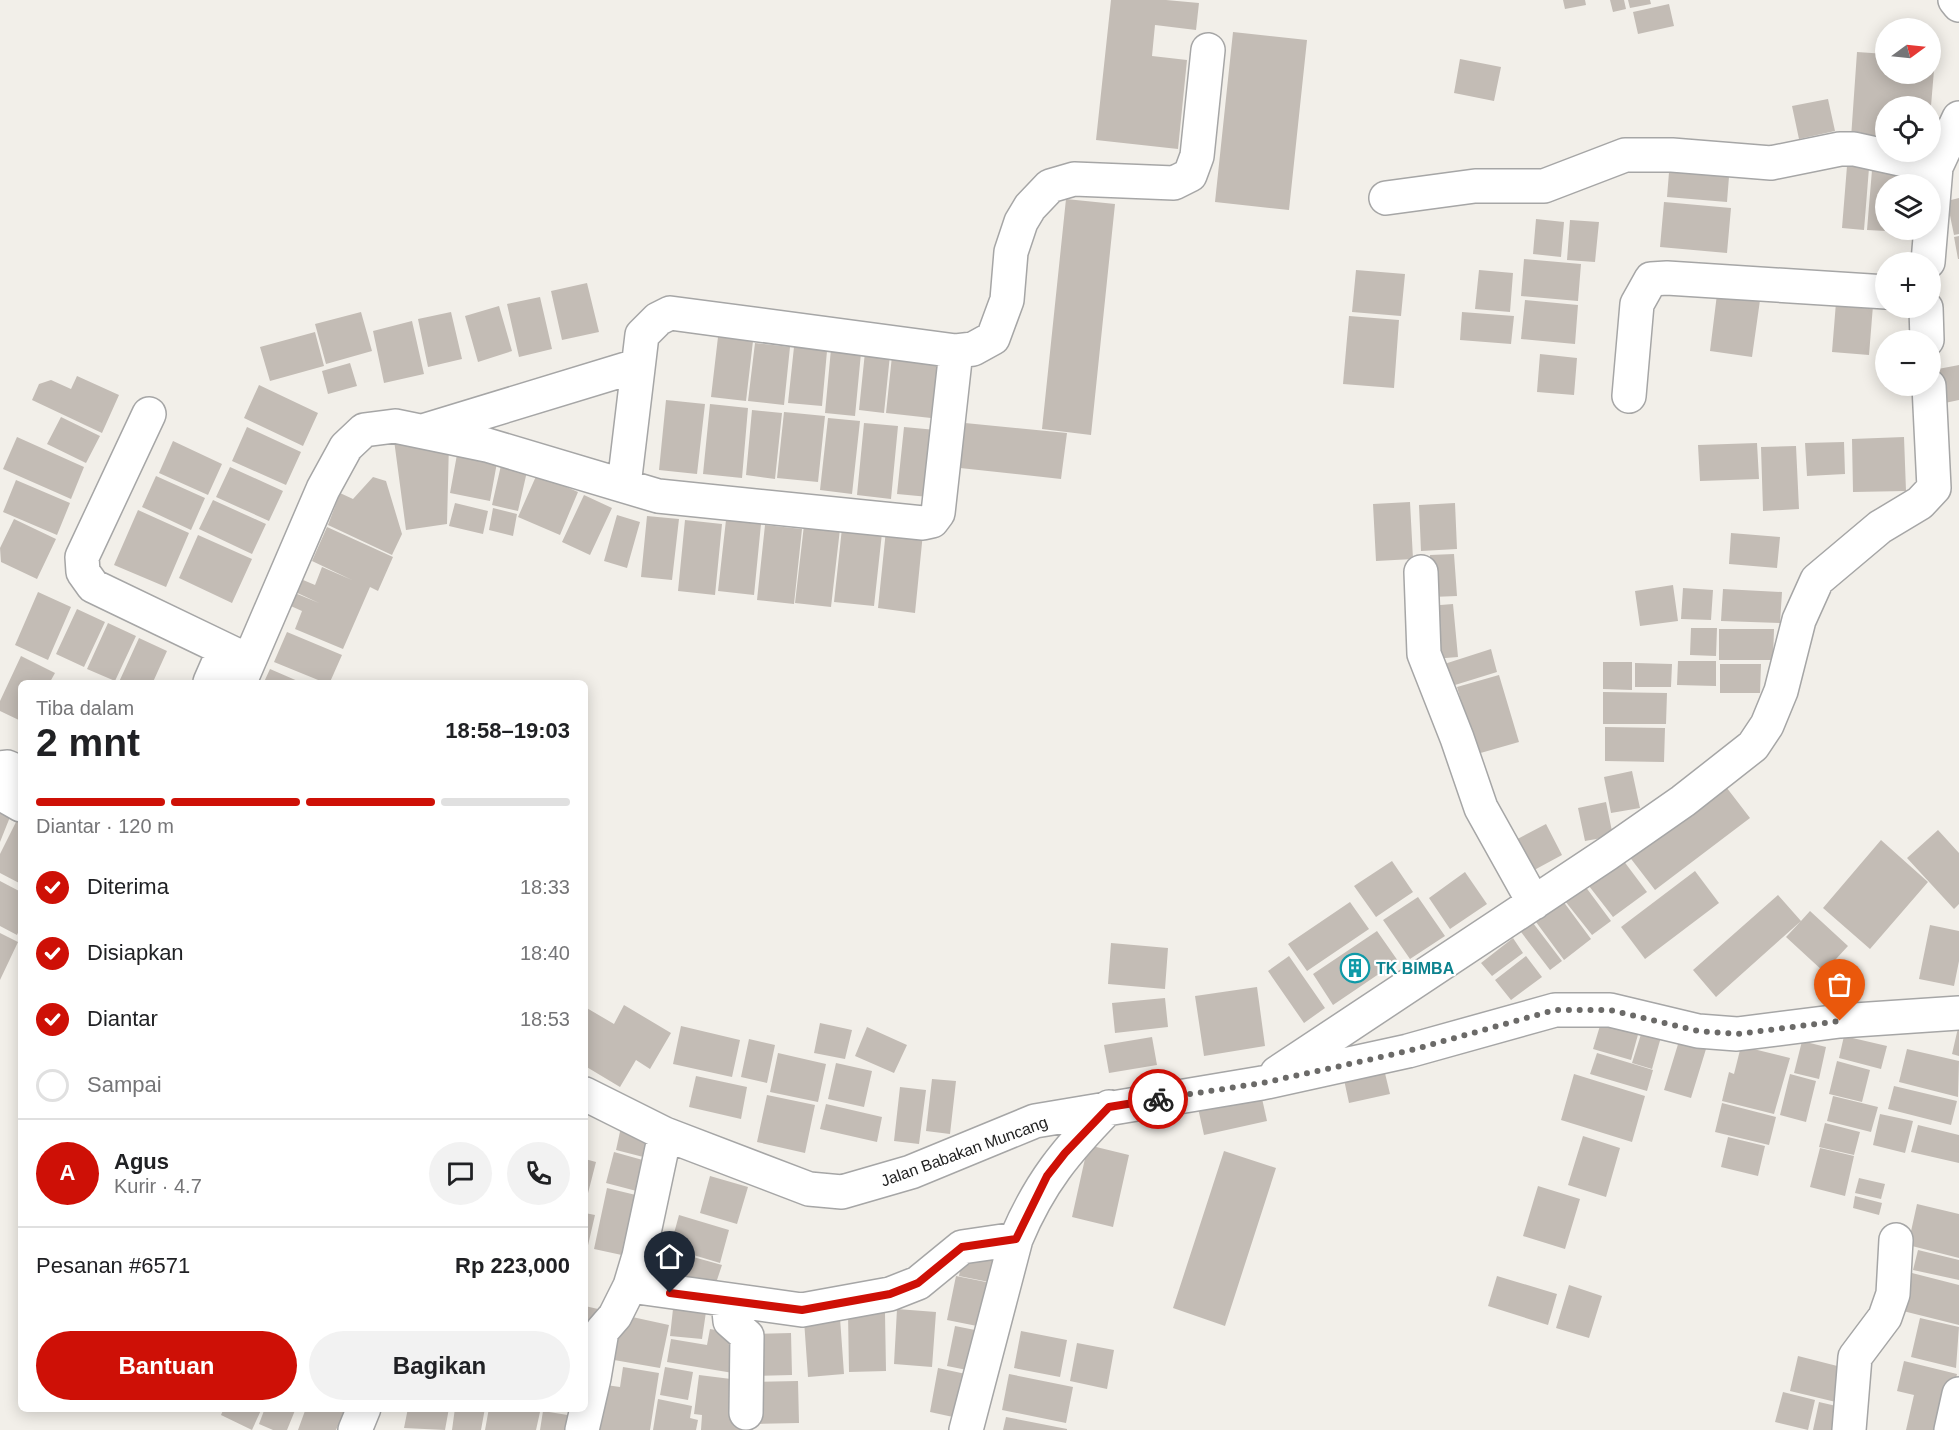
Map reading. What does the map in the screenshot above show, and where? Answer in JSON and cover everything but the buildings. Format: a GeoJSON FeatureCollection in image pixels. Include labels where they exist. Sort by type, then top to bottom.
{"type":"FeatureCollection","features":[{"type":"Feature","properties":{"kind":"street"},"geometry":{"type":"LineString","coordinates":[[1955,0],[1959,5]]}},
{"type":"Feature","properties":{"kind":"street"},"geometry":{"type":"LineString","coordinates":[[624,484],[636,366],[642,335],[658,319],[670,313],[956,351],[973,349],[993,338],[1007,300],[1011,252],[1021,222],[1030,207],[1050,186],[1074,179],[1174,183],[1190,175],[1197,156],[1208,50]]}},
{"type":"Feature","properties":{"kind":"street"},"geometry":{"type":"LineString","coordinates":[[1929,252],[1936,168],[1959,118]]}},
{"type":"Feature","properties":{"kind":"street"},"geometry":{"type":"LineString","coordinates":[[1386,198],[1475,186],[1544,186],[1625,155],[1672,155],[1771,163],[1840,149],[1854,149],[1936,168]]}},
{"type":"Feature","properties":{"kind":"street"},"geometry":{"type":"LineString","coordinates":[[1629,396],[1636,304],[1651,279],[1667,278],[1875,291]]}},
{"type":"Feature","properties":{"kind":"street"},"geometry":{"type":"LineString","coordinates":[[213,680],[238,665],[323,489],[346,447],[364,430],[395,426],[487,445],[658,496],[923,523],[932,521],[938,513],[956,351]]}},
{"type":"Feature","properties":{"kind":"street"},"geometry":{"type":"LineString","coordinates":[[422,431],[636,366]]}},
{"type":"Feature","properties":{"kind":"street"},"geometry":{"type":"LineString","coordinates":[[1262,1083],[1534,903],[1683,801],[1753,746],[1767,725],[1781,691],[1799,620],[1817,580],[1880,527],[1920,503],[1934,488],[1929,396]]}},
{"type":"Feature","properties":{"kind":"street"},"geometry":{"type":"LineString","coordinates":[[149,414],[82,557],[83,573],[93,586],[238,665]]}},
{"type":"Feature","properties":{"kind":"street"},"geometry":{"type":"LineString","coordinates":[[1421,572],[1424,654],[1457,738],[1480,808],[1534,903]]}},
{"type":"Feature","properties":{"kind":"street"},"geometry":{"type":"LineString","coordinates":[[0,768],[7,767],[18,772]]}},
{"type":"Feature","properties":{"kind":"street"},"geometry":{"type":"LineString","coordinates":[[0,793],[18,803]]}},
{"type":"Feature","properties":{"kind":"street","name":"Jalan Babakan Muncang"},"geometry":{"type":"LineString","coordinates":[[588,1096],[665,1134],[809,1189],[842,1192],[911,1172],[1035,1121],[1262,1083],[1408,1051],[1555,1010],[1610,1010],[1698,1031],[1737,1034],[1840,1021],[1959,1013]]}},
{"type":"Feature","properties":{"kind":"street"},"geometry":{"type":"LineString","coordinates":[[966,1430],[1016,1239],[1047,1176],[1065,1153],[1109,1107]]}},
{"type":"Feature","properties":{"kind":"street"},"geometry":{"type":"LineString","coordinates":[[588,1404],[602,1331],[615,1316],[630,1286],[665,1134]]}},
{"type":"Feature","properties":{"kind":"street"},"geometry":{"type":"LineString","coordinates":[[630,1286],[802,1310],[890,1294],[918,1283],[962,1247],[1016,1239]]}},
{"type":"Feature","properties":{"kind":"street"},"geometry":{"type":"LineString","coordinates":[[1849,1430],[1855,1357],[1885,1317],[1893,1294],[1896,1240]]}},
{"type":"Feature","properties":{"kind":"street"},"geometry":{"type":"LineString","coordinates":[[729,1301],[730,1321],[747,1336],[746,1413]]}},
{"type":"Feature","properties":{"kind":"street"},"geometry":{"type":"LineString","coordinates":[[1951,1430],[1959,1394]]}},
{"type":"Feature","properties":{"kind":"street"},"geometry":{"type":"LineString","coordinates":[[355,1430],[362,1412]]}},
{"type":"Feature","properties":{"kind":"street"},"geometry":{"type":"LineString","coordinates":[[582,1430],[586,1412]]}},
{"type":"Feature","properties":{"kind":"way so far"},"geometry":{"type":"LineString","coordinates":[[1158,1099],[1262,1083],[1408,1051],[1555,1010],[1610,1010],[1715,1034],[1737,1034],[1840,1021]]}},
{"type":"Feature","properties":{"kind":"place","name":"TK BIMBA"},"geometry":{"type":"Point","coordinates":[1355,968]}},
{"type":"Feature","properties":{"kind":"route"},"geometry":{"type":"LineString","coordinates":[[670,1293],[802,1310],[890,1294],[918,1283],[962,1247],[1016,1239],[1047,1176],[1065,1153],[1109,1107],[1158,1099]]}}]}
